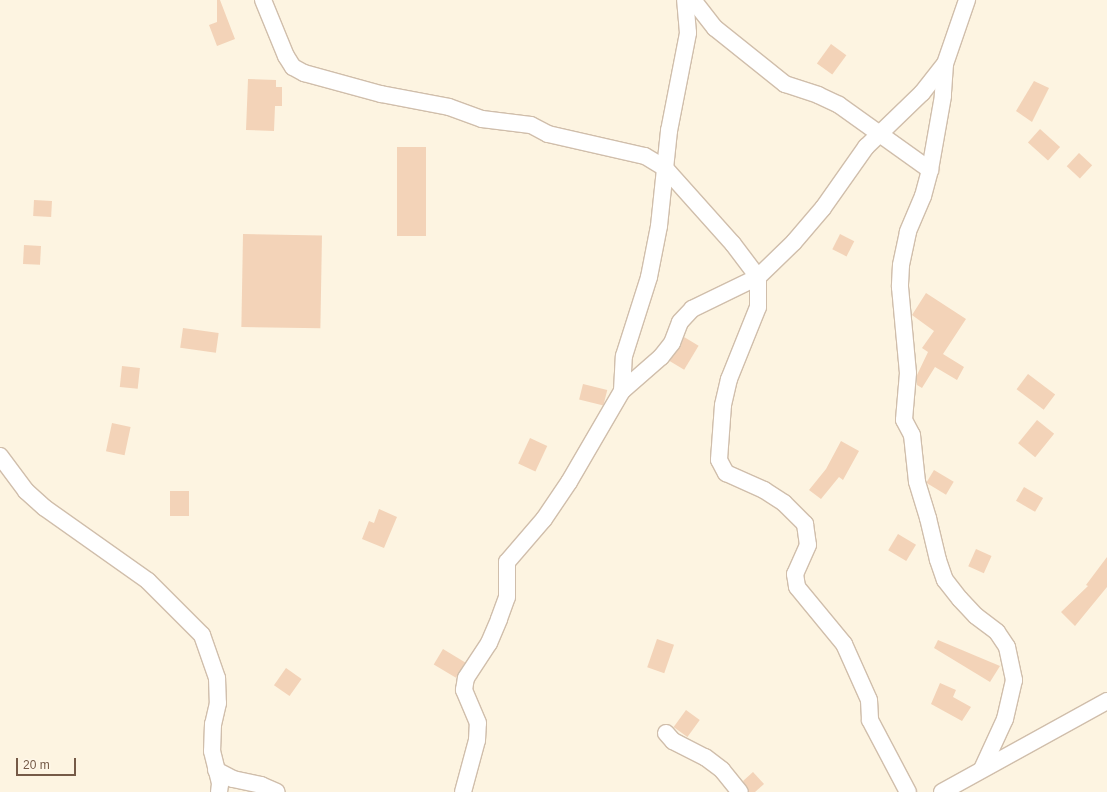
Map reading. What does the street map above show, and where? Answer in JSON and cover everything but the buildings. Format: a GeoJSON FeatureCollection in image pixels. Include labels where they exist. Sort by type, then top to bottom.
{"type":"FeatureCollection","features":[{"type":"Feature","properties":{"kind":"street"},"geometry":{"type":"LineString","coordinates":[[263,0],[286,56],[293,67],[304,73],[381,94],[449,107],[482,119],[531,125],[548,134],[645,156],[665,168],[733,244],[758,277],[758,307],[729,379],[723,406],[719,460],[726,473],[764,490],[784,503],[805,524],[808,544],[795,574],[797,587],[844,644],[869,700],[870,720],[908,792]]}},
{"type":"Feature","properties":{"kind":"street"},"geometry":{"type":"LineString","coordinates":[[622,390],[624,356],[648,277],[659,226],[669,131],[688,32],[685,0]]}},
{"type":"Feature","properties":{"kind":"street"},"geometry":{"type":"LineString","coordinates":[[693,0],[715,28],[785,84],[839,105],[930,170]]}},
{"type":"Feature","properties":{"kind":"street"},"geometry":{"type":"LineString","coordinates":[[464,792],[477,740],[478,723],[464,690],[466,678],[488,643],[507,597],[507,562],[544,519],[569,482],[622,390],[662,358],[672,343],[680,322],[692,309],[758,277],[794,242],[823,208],[866,147],[922,93],[944,64],[967,0]]}},
{"type":"Feature","properties":{"kind":"street"},"geometry":{"type":"LineString","coordinates":[[944,64],[943,96],[930,170],[923,196],[908,232],[901,265],[900,287],[908,374],[904,420],[912,435],[916,482],[945,580],[976,616],[997,632],[1007,647],[1010,660],[1014,680],[1005,719],[982,769]]}},
{"type":"Feature","properties":{"kind":"street"},"geometry":{"type":"LineString","coordinates":[[0,456],[26,491],[45,508],[148,581],[202,635],[217,678],[218,703],[213,724],[212,751],[219,792]]}},
{"type":"Feature","properties":{"kind":"street"},"geometry":{"type":"LineString","coordinates":[[942,792],[1107,701]]}},
{"type":"Feature","properties":{"kind":"street"},"geometry":{"type":"LineString","coordinates":[[666,733],[673,741],[705,757],[722,770],[740,792]]}},
{"type":"Feature","properties":{"kind":"street"},"geometry":{"type":"LineString","coordinates":[[216,770],[233,779],[261,785],[277,792]]}}]}
